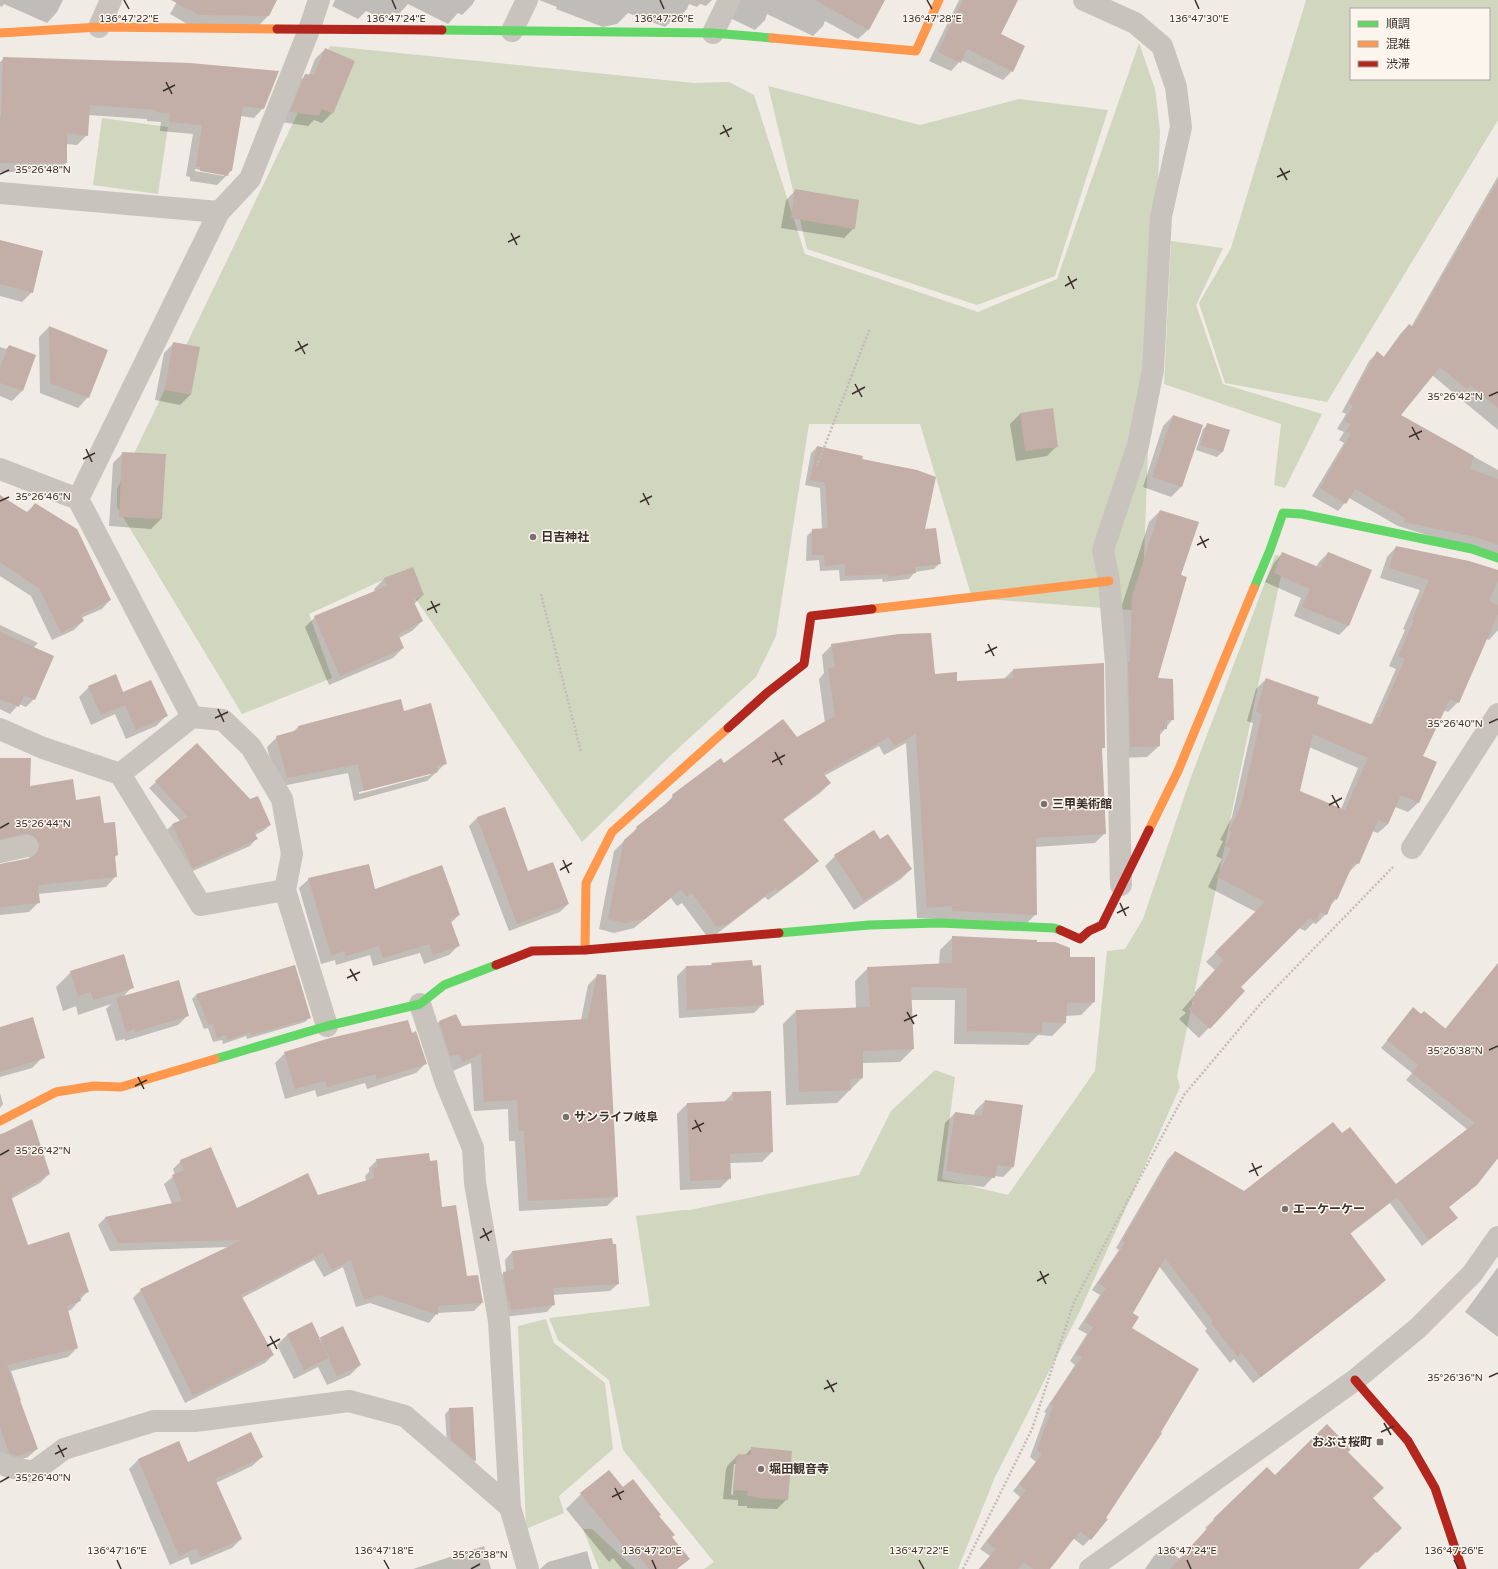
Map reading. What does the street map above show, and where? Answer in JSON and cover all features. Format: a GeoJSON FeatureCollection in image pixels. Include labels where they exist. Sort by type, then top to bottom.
{"type":"FeatureCollection","features":[{"type":"Feature","properties":{"kind":"street"},"geometry":{"type":"LineString","coordinates":[[98,27],[112,0]]}},
{"type":"Feature","properties":{"kind":"street"},"geometry":{"type":"LineString","coordinates":[[78,499],[219,212],[250,179],[309,30],[319,0]]}},
{"type":"Feature","properties":{"kind":"street"},"geometry":{"type":"LineString","coordinates":[[512,31],[526,0]]}},
{"type":"Feature","properties":{"kind":"street"},"geometry":{"type":"LineString","coordinates":[[713,32],[730,0]]}},
{"type":"Feature","properties":{"kind":"street"},"geometry":{"type":"LineString","coordinates":[[0,33],[98,27],[309,30],[713,32],[916,51],[939,0]]}},
{"type":"Feature","properties":{"kind":"street"},"geometry":{"type":"LineString","coordinates":[[1084,0],[1134,22],[1162,46],[1176,87],[1181,127],[1161,216],[1153,370],[1138,445],[1103,550],[1109,581],[1116,663],[1121,884]]}},
{"type":"Feature","properties":{"kind":"street"},"geometry":{"type":"LineString","coordinates":[[0,193],[219,212]]}},
{"type":"Feature","properties":{"kind":"street"},"geometry":{"type":"LineString","coordinates":[[0,469],[78,499],[192,717]]}},
{"type":"Feature","properties":{"kind":"street"},"geometry":{"type":"LineString","coordinates":[[0,1121],[56,1092],[94,1086],[121,1087],[327,1026],[420,1004],[444,984],[532,951],[585,950],[869,925],[939,922],[1054,928],[1080,939],[1089,931],[1102,926],[1121,884],[1178,771],[1284,513],[1302,514],[1464,547],[1498,558]]}},
{"type":"Feature","properties":{"kind":"street"},"geometry":{"type":"LineString","coordinates":[[585,950],[586,883],[612,832],[768,692],[804,664],[811,616],[1109,581]]}},
{"type":"Feature","properties":{"kind":"street"},"geometry":{"type":"LineString","coordinates":[[1412,848],[1498,714]]}},
{"type":"Feature","properties":{"kind":"street"},"geometry":{"type":"LineString","coordinates":[[120,774],[192,717],[223,720],[251,747],[282,799],[292,854],[285,890],[327,1026]]}},
{"type":"Feature","properties":{"kind":"street"},"geometry":{"type":"LineString","coordinates":[[0,729],[43,748],[120,774],[201,905],[285,890]]}},
{"type":"Feature","properties":{"kind":"street"},"geometry":{"type":"LineString","coordinates":[[0,852],[27,846]]}},
{"type":"Feature","properties":{"kind":"street"},"geometry":{"type":"LineString","coordinates":[[420,1004],[446,1082],[473,1148],[475,1183],[500,1321],[510,1507],[528,1569]]}},
{"type":"Feature","properties":{"kind":"street"},"geometry":{"type":"LineString","coordinates":[[1090,1569],[1355,1380],[1418,1328],[1472,1274],[1498,1237]]}},
{"type":"Feature","properties":{"kind":"street"},"geometry":{"type":"LineString","coordinates":[[1355,1380],[1408,1441],[1435,1488],[1462,1569]]}},
{"type":"Feature","properties":{"kind":"street"},"geometry":{"type":"LineString","coordinates":[[0,1463],[9,1467],[33,1472],[64,1449],[154,1421],[194,1421],[349,1401],[405,1416],[510,1507]]}},
{"type":"Feature","properties":{"kind":"path"},"geometry":{"type":"LineString","coordinates":[[817,466],[870,328]]}},
{"type":"Feature","properties":{"kind":"path"},"geometry":{"type":"LineString","coordinates":[[541,594],[581,752]]}},
{"type":"Feature","properties":{"kind":"path"},"geometry":{"type":"LineString","coordinates":[[963,1569],[1032,1429],[1074,1302],[1184,1095],[1262,1002],[1412,848]]}},
{"type":"Feature","properties":{"kind":"green space"},"geometry":{"type":"Polygon","coordinates":[[[1306,0],[1498,0],[1498,120],[1327,402],[1225,383],[1199,303],[1231,248],[1306,0]]]}},
{"type":"Feature","properties":{"kind":"green space"},"geometry":{"type":"Polygon","coordinates":[[[1139,43],[1155,89],[1160,131],[1142,611],[972,598],[920,424],[809,424],[776,636],[756,677],[671,755],[582,842],[398,573],[309,614],[332,678],[242,714],[117,507],[117,489],[330,46],[694,83],[729,82],[754,95],[805,254],[978,312],[1057,279],[1139,43]]]}},
{"type":"Feature","properties":{"kind":"green space"},"geometry":{"type":"Polygon","coordinates":[[[768,86],[920,125],[1019,99],[1108,110],[1055,276],[977,305],[807,249],[768,86]]]}},
{"type":"Feature","properties":{"kind":"green space"},"geometry":{"type":"Polygon","coordinates":[[[102,118],[168,127],[158,194],[93,185],[102,118]]]}},
{"type":"Feature","properties":{"kind":"green space"},"geometry":{"type":"Polygon","coordinates":[[[1171,241],[1223,248],[1196,305],[1223,384],[1322,414],[1285,488],[1274,485],[1281,424],[1164,384],[1171,241]]]}},
{"type":"Feature","properties":{"kind":"green space"},"geometry":{"type":"Polygon","coordinates":[[[1275,555],[1285,556],[1177,1076],[1180,1087],[1080,1311],[995,1477],[958,1569],[704,1569],[714,1562],[623,1450],[609,1380],[558,1340],[549,1318],[650,1306],[636,1216],[690,1210],[859,1175],[891,1111],[935,1070],[955,1077],[942,1179],[1008,1195],[1095,1071],[1107,951],[1125,949],[1143,919],[1191,777],[1275,555]]]}},
{"type":"Feature","properties":{"kind":"green space"},"geometry":{"type":"Polygon","coordinates":[[[546,1319],[554,1343],[605,1383],[613,1449],[559,1496],[564,1513],[526,1529],[518,1326],[546,1319]]]}},
{"type":"Feature","properties":{"kind":"green space"},"geometry":{"type":"Polygon","coordinates":[[[583,1529],[592,1529],[635,1569],[599,1569],[583,1529]]]}},
{"type":"Feature","properties":{"kind":"building"},"geometry":{"type":"Polygon","coordinates":[[[171,0],[277,0],[269,16],[199,15],[171,0]]]}},
{"type":"Feature","properties":{"kind":"building"},"geometry":{"type":"Polygon","coordinates":[[[815,0],[885,0],[869,30],[815,0]]]}},
{"type":"Feature","properties":{"kind":"building"},"geometry":{"type":"Polygon","coordinates":[[[963,0],[1018,0],[1001,34],[1025,46],[1013,72],[967,49],[961,63],[938,52],[963,0]]]}},
{"type":"Feature","properties":{"kind":"building"},"geometry":{"type":"Polygon","coordinates":[[[325,48],[355,61],[333,114],[322,109],[319,116],[290,112],[305,74],[314,75],[325,48]]]}},
{"type":"Feature","properties":{"kind":"building"},"geometry":{"type":"Polygon","coordinates":[[[3,57],[190,63],[279,71],[264,109],[243,106],[232,171],[229,171],[228,176],[200,171],[200,167],[196,167],[202,125],[169,122],[170,113],[156,112],[156,110],[90,105],[88,136],[67,133],[67,163],[0,163],[0,117],[3,57]]]}},
{"type":"Feature","properties":{"kind":"building"},"geometry":{"type":"Polygon","coordinates":[[[1498,181],[1498,408],[1470,385],[1467,389],[1440,367],[1401,415],[1474,456],[1470,469],[1498,479],[1498,545],[1475,537],[1404,522],[1405,518],[1355,489],[1346,504],[1320,488],[1351,434],[1346,431],[1351,424],[1344,421],[1353,406],[1349,403],[1377,351],[1384,357],[1409,324],[1413,327],[1498,181]]]}},
{"type":"Feature","properties":{"kind":"building"},"geometry":{"type":"Polygon","coordinates":[[[795,189],[859,200],[855,229],[791,218],[795,189]]]}},
{"type":"Feature","properties":{"kind":"building"},"geometry":{"type":"Polygon","coordinates":[[[0,240],[43,251],[33,293],[0,284],[0,240]]]}},
{"type":"Feature","properties":{"kind":"building"},"geometry":{"type":"Polygon","coordinates":[[[49,326],[108,350],[89,398],[50,383],[49,326]]]}},
{"type":"Feature","properties":{"kind":"building"},"geometry":{"type":"Polygon","coordinates":[[[173,342],[200,347],[191,395],[165,390],[173,342]]]}},
{"type":"Feature","properties":{"kind":"building"},"geometry":{"type":"Polygon","coordinates":[[[9,345],[36,355],[23,391],[0,383],[0,368],[9,345]]]}},
{"type":"Feature","properties":{"kind":"building"},"geometry":{"type":"Polygon","coordinates":[[[1053,408],[1058,447],[1025,451],[1020,413],[1053,408]]]}},
{"type":"Feature","properties":{"kind":"building"},"geometry":{"type":"Polygon","coordinates":[[[1173,415],[1203,425],[1182,487],[1152,477],[1173,415]]]}},
{"type":"Feature","properties":{"kind":"building"},"geometry":{"type":"Polygon","coordinates":[[[1207,423],[1230,430],[1223,452],[1200,445],[1207,423]]]}},
{"type":"Feature","properties":{"kind":"building"},"geometry":{"type":"Polygon","coordinates":[[[817,446],[863,456],[862,459],[917,470],[936,477],[925,529],[936,528],[941,564],[915,567],[916,573],[888,577],[888,574],[845,576],[845,564],[825,566],[824,555],[812,555],[812,529],[828,528],[825,483],[810,480],[817,446]]]}},
{"type":"Feature","properties":{"kind":"building"},"geometry":{"type":"Polygon","coordinates":[[[122,452],[166,454],[162,519],[119,517],[122,452]]]}},
{"type":"Feature","properties":{"kind":"building"},"geometry":{"type":"Polygon","coordinates":[[[0,495],[28,513],[35,503],[77,529],[111,600],[81,615],[84,621],[61,633],[39,588],[0,562],[0,495]]]}},
{"type":"Feature","properties":{"kind":"building"},"geometry":{"type":"Polygon","coordinates":[[[1160,510],[1199,522],[1181,575],[1187,577],[1158,678],[1173,679],[1174,720],[1167,720],[1167,729],[1160,730],[1160,746],[1130,747],[1128,662],[1130,662],[1132,596],[1160,510]]]}},
{"type":"Feature","properties":{"kind":"building"},"geometry":{"type":"Polygon","coordinates":[[[1396,546],[1469,561],[1498,570],[1498,580],[1489,601],[1498,605],[1498,614],[1459,703],[1450,699],[1423,756],[1437,762],[1419,803],[1401,795],[1388,824],[1378,820],[1359,864],[1354,862],[1337,900],[1334,898],[1327,915],[1320,912],[1316,921],[1309,919],[1241,987],[1245,991],[1210,1029],[1188,1009],[1195,1003],[1191,999],[1224,960],[1215,952],[1265,902],[1217,877],[1231,849],[1225,846],[1232,832],[1229,831],[1241,806],[1262,714],[1256,711],[1266,678],[1319,697],[1317,704],[1373,725],[1377,717],[1379,718],[1405,659],[1398,656],[1414,620],[1412,620],[1429,580],[1389,568],[1396,546]],[[1313,734],[1300,791],[1345,810],[1368,758],[1313,734]]]}},
{"type":"Feature","properties":{"kind":"building"},"geometry":{"type":"Polygon","coordinates":[[[1282,552],[1321,568],[1328,552],[1372,570],[1349,626],[1302,607],[1310,589],[1274,573],[1282,552]]]}},
{"type":"Feature","properties":{"kind":"building"},"geometry":{"type":"Polygon","coordinates":[[[413,567],[424,595],[413,600],[423,621],[398,634],[404,648],[340,676],[314,616],[387,586],[384,578],[413,567]]]}},
{"type":"Feature","properties":{"kind":"building"},"geometry":{"type":"Polygon","coordinates":[[[0,632],[54,656],[35,700],[24,695],[19,707],[0,699],[0,632]]]}},
{"type":"Feature","properties":{"kind":"building"},"geometry":{"type":"Polygon","coordinates":[[[931,633],[935,674],[957,672],[957,681],[1013,678],[1013,669],[1104,663],[1105,748],[1102,748],[1106,834],[1036,838],[1037,915],[952,911],[952,906],[927,908],[916,734],[894,746],[889,737],[823,773],[831,783],[783,819],[819,861],[778,891],[776,888],[726,925],[716,926],[692,893],[687,897],[681,889],[645,919],[625,923],[608,919],[624,840],[637,829],[636,827],[673,798],[673,794],[721,758],[724,763],[783,719],[797,737],[835,716],[828,668],[835,667],[831,644],[898,634],[931,633]]]}},
{"type":"Feature","properties":{"kind":"building"},"geometry":{"type":"Polygon","coordinates":[[[116,674],[123,692],[151,680],[168,716],[136,730],[125,705],[101,715],[88,686],[116,674]]]}},
{"type":"Feature","properties":{"kind":"building"},"geometry":{"type":"Polygon","coordinates":[[[401,699],[404,711],[431,703],[447,764],[437,766],[438,772],[364,791],[358,764],[287,778],[276,736],[298,730],[298,726],[401,699]]]}},
{"type":"Feature","properties":{"kind":"building"},"geometry":{"type":"Polygon","coordinates":[[[197,743],[250,799],[258,796],[271,825],[254,832],[258,839],[193,868],[172,824],[188,817],[155,781],[197,743]]]}},
{"type":"Feature","properties":{"kind":"building"},"geometry":{"type":"Polygon","coordinates":[[[0,758],[31,758],[30,786],[73,779],[76,800],[100,796],[104,823],[115,822],[118,855],[115,856],[117,877],[38,885],[40,903],[0,907],[0,864],[30,858],[39,850],[39,844],[36,838],[30,834],[0,839],[0,758]]]}},
{"type":"Feature","properties":{"kind":"building"},"geometry":{"type":"Polygon","coordinates":[[[505,807],[528,871],[553,862],[569,904],[517,924],[477,817],[505,807]]]}},
{"type":"Feature","properties":{"kind":"building"},"geometry":{"type":"Polygon","coordinates":[[[874,830],[880,839],[888,834],[912,869],[864,901],[834,855],[874,830]]]}},
{"type":"Feature","properties":{"kind":"building"},"geometry":{"type":"Polygon","coordinates":[[[369,864],[375,889],[442,865],[460,915],[450,919],[460,946],[433,955],[429,944],[383,958],[379,946],[346,956],[344,951],[331,955],[308,878],[369,864]]]}},
{"type":"Feature","properties":{"kind":"building"},"geometry":{"type":"Polygon","coordinates":[[[952,936],[1055,942],[1070,948],[1070,957],[1095,957],[1095,1002],[1067,1003],[1066,1023],[1042,1022],[1042,1033],[967,1031],[967,988],[911,987],[914,1049],[863,1051],[863,1078],[850,1079],[851,1090],[799,1092],[796,1010],[870,1007],[867,967],[952,963],[952,936]]]}},
{"type":"Feature","properties":{"kind":"building"},"geometry":{"type":"Polygon","coordinates":[[[124,954],[134,988],[93,1000],[91,992],[78,996],[70,971],[124,954]]]}},
{"type":"Feature","properties":{"kind":"building"},"geometry":{"type":"Polygon","coordinates":[[[752,960],[753,966],[761,965],[764,1005],[687,1010],[686,966],[713,965],[711,963],[752,960]]]}},
{"type":"Feature","properties":{"kind":"building"},"geometry":{"type":"Polygon","coordinates":[[[1498,963],[1498,1158],[1477,1185],[1449,1207],[1458,1218],[1429,1240],[1397,1197],[1350,1233],[1386,1280],[1261,1377],[1241,1352],[1238,1357],[1211,1323],[1213,1321],[1165,1258],[1133,1313],[1139,1317],[1132,1328],[1199,1369],[1161,1432],[1162,1433],[1106,1518],[1108,1519],[1091,1540],[1080,1531],[1050,1569],[1033,1569],[1024,1562],[1018,1569],[979,1569],[996,1549],[987,1542],[1026,1490],[1019,1484],[1042,1454],[1037,1450],[1053,1406],[1050,1404],[1082,1357],[1076,1354],[1093,1327],[1085,1322],[1106,1288],[1098,1283],[1125,1243],[1122,1241],[1175,1151],[1244,1191],[1333,1122],[1342,1133],[1350,1127],[1396,1184],[1475,1123],[1412,1073],[1418,1065],[1387,1040],[1413,1007],[1421,1014],[1424,1011],[1446,1029],[1498,963]]]}},
{"type":"Feature","properties":{"kind":"building"},"geometry":{"type":"Polygon","coordinates":[[[295,965],[311,1018],[251,1035],[250,1032],[228,1040],[226,1035],[217,1038],[213,1024],[209,1025],[196,994],[295,965]]]}},
{"type":"Feature","properties":{"kind":"building","name":"サンライフ岐阜"},"geometry":{"type":"Polygon","coordinates":[[[597,974],[606,975],[618,1197],[528,1201],[524,1131],[519,1131],[517,1100],[484,1102],[481,1054],[463,1062],[459,1054],[450,1056],[439,1021],[456,1014],[462,1026],[588,1019],[597,974]]]}},
{"type":"Feature","properties":{"kind":"building"},"geometry":{"type":"Polygon","coordinates":[[[179,980],[189,1016],[135,1032],[135,1029],[126,1032],[116,998],[179,980]]]}},
{"type":"Feature","properties":{"kind":"building"},"geometry":{"type":"Polygon","coordinates":[[[33,1017],[45,1058],[0,1072],[0,1027],[33,1017]]]}},
{"type":"Feature","properties":{"kind":"building"},"geometry":{"type":"Polygon","coordinates":[[[408,1020],[412,1033],[416,1031],[427,1064],[377,1079],[375,1074],[327,1087],[325,1081],[295,1089],[284,1052],[330,1038],[408,1020]]]}},
{"type":"Feature","properties":{"kind":"building"},"geometry":{"type":"Polygon","coordinates":[[[771,1091],[773,1152],[730,1154],[731,1179],[690,1181],[687,1103],[733,1101],[732,1092],[771,1091]]]}},
{"type":"Feature","properties":{"kind":"building"},"geometry":{"type":"Polygon","coordinates":[[[985,1100],[1023,1105],[1014,1167],[997,1165],[995,1178],[946,1171],[955,1112],[982,1116],[985,1100]]]}},
{"type":"Feature","properties":{"kind":"building"},"geometry":{"type":"Polygon","coordinates":[[[32,1119],[50,1174],[11,1196],[28,1245],[69,1232],[89,1292],[79,1295],[81,1301],[67,1306],[78,1348],[7,1365],[38,1449],[18,1456],[9,1453],[0,1427],[0,1135],[32,1119]]]}},
{"type":"Feature","properties":{"kind":"building"},"geometry":{"type":"Polygon","coordinates":[[[211,1147],[237,1208],[308,1173],[318,1195],[374,1178],[373,1168],[378,1167],[376,1159],[429,1153],[430,1161],[437,1160],[442,1207],[456,1205],[467,1276],[478,1275],[483,1303],[438,1306],[438,1315],[379,1295],[364,1300],[351,1260],[332,1270],[323,1253],[241,1295],[274,1355],[193,1396],[140,1289],[242,1240],[118,1243],[105,1217],[182,1201],[172,1175],[184,1170],[180,1160],[211,1147]]]}},
{"type":"Feature","properties":{"kind":"building"},"geometry":{"type":"Polygon","coordinates":[[[612,1238],[613,1244],[616,1244],[619,1284],[553,1288],[555,1305],[511,1310],[503,1272],[514,1270],[512,1251],[612,1238]]]}},
{"type":"Feature","properties":{"kind":"building"},"geometry":{"type":"Polygon","coordinates":[[[312,1322],[329,1358],[304,1370],[287,1334],[312,1322]]]}},
{"type":"Feature","properties":{"kind":"building"},"geometry":{"type":"Polygon","coordinates":[[[343,1326],[361,1365],[337,1376],[319,1338],[343,1326]]]}},
{"type":"Feature","properties":{"kind":"building"},"geometry":{"type":"Polygon","coordinates":[[[473,1407],[476,1461],[451,1440],[449,1408],[473,1407]]]}},
{"type":"Feature","properties":{"kind":"building"},"geometry":{"type":"Polygon","coordinates":[[[1327,1424],[1351,1449],[1348,1452],[1384,1488],[1373,1498],[1402,1528],[1377,1553],[1375,1551],[1358,1569],[1170,1569],[1215,1520],[1213,1519],[1267,1467],[1275,1475],[1327,1424]]]}},
{"type":"Feature","properties":{"kind":"building"},"geometry":{"type":"Polygon","coordinates":[[[251,1432],[263,1457],[215,1479],[242,1539],[201,1557],[197,1548],[179,1556],[138,1459],[179,1441],[188,1462],[251,1432]]]}},
{"type":"Feature","properties":{"kind":"building","name":"堀田観音寺"},"geometry":{"type":"Polygon","coordinates":[[[751,1447],[792,1451],[788,1500],[757,1498],[747,1496],[748,1491],[733,1490],[736,1458],[738,1458],[738,1454],[751,1455],[751,1447]]]}},
{"type":"Feature","properties":{"kind":"building"},"geometry":{"type":"Polygon","coordinates":[[[609,1470],[623,1487],[633,1479],[661,1515],[659,1516],[675,1535],[672,1537],[690,1559],[677,1569],[649,1569],[629,1544],[625,1548],[580,1493],[609,1470]]]}},
{"type":"Feature","properties":{"kind":"traffic: fast"},"geometry":{"type":"LineString","coordinates":[[442,30],[713,33],[772,38]]}},
{"type":"Feature","properties":{"kind":"traffic: fast"},"geometry":{"type":"LineString","coordinates":[[1254,588],[1270,550],[1283,513],[1302,514],[1472,549],[1498,558]]}},
{"type":"Feature","properties":{"kind":"traffic: fast"},"geometry":{"type":"LineString","coordinates":[[779,933],[869,925],[939,923],[1054,928],[1060,930]]}},
{"type":"Feature","properties":{"kind":"traffic: fast"},"geometry":{"type":"LineString","coordinates":[[215,1059],[327,1026],[420,1004],[444,985],[496,965]]}},
{"type":"Feature","properties":{"kind":"traffic: slow"},"geometry":{"type":"LineString","coordinates":[[772,38],[916,51],[939,0]]}},
{"type":"Feature","properties":{"kind":"traffic: slow"},"geometry":{"type":"LineString","coordinates":[[0,33],[99,27],[277,29]]}},
{"type":"Feature","properties":{"kind":"traffic: slow"},"geometry":{"type":"LineString","coordinates":[[872,609],[1109,581]]}},
{"type":"Feature","properties":{"kind":"traffic: slow"},"geometry":{"type":"LineString","coordinates":[[1149,830],[1178,771],[1254,588]]}},
{"type":"Feature","properties":{"kind":"traffic: slow"},"geometry":{"type":"LineString","coordinates":[[585,950],[586,883],[612,832],[728,728]]}},
{"type":"Feature","properties":{"kind":"traffic: slow"},"geometry":{"type":"LineString","coordinates":[[0,1121],[56,1092],[94,1086],[121,1087],[215,1059]]}},
{"type":"Feature","properties":{"kind":"traffic: jam"},"geometry":{"type":"LineString","coordinates":[[277,29],[442,30]]}},
{"type":"Feature","properties":{"kind":"traffic: jam"},"geometry":{"type":"LineString","coordinates":[[728,728],[768,692],[804,664],[811,616],[872,609]]}},
{"type":"Feature","properties":{"kind":"traffic: jam"},"geometry":{"type":"LineString","coordinates":[[1060,930],[1080,939],[1089,931],[1102,925],[1149,830]]}},
{"type":"Feature","properties":{"kind":"traffic: jam"},"geometry":{"type":"LineString","coordinates":[[496,965],[532,951],[585,950],[779,933]]}},
{"type":"Feature","properties":{"kind":"traffic: jam"},"geometry":{"type":"LineString","coordinates":[[1355,1380],[1408,1441],[1435,1488],[1462,1569]]}},
{"type":"Feature","properties":{"kind":"place","name":"日吉神社"},"geometry":{"type":"Point","coordinates":[533,537]}},
{"type":"Feature","properties":{"kind":"place","name":"三甲美術館"},"geometry":{"type":"Point","coordinates":[1044,804]}},
{"type":"Feature","properties":{"kind":"place","name":"サンライフ岐阜"},"geometry":{"type":"Point","coordinates":[566,1117]}},
{"type":"Feature","properties":{"kind":"place","name":"エーケーケー"},"geometry":{"type":"Point","coordinates":[1285,1209]}},
{"type":"Feature","properties":{"kind":"place","name":"おぶさ桜町"},"geometry":{"type":"Point","coordinates":[1380,1442]}},
{"type":"Feature","properties":{"kind":"place","name":"堀田観音寺"},"geometry":{"type":"Point","coordinates":[761,1469]}}]}
